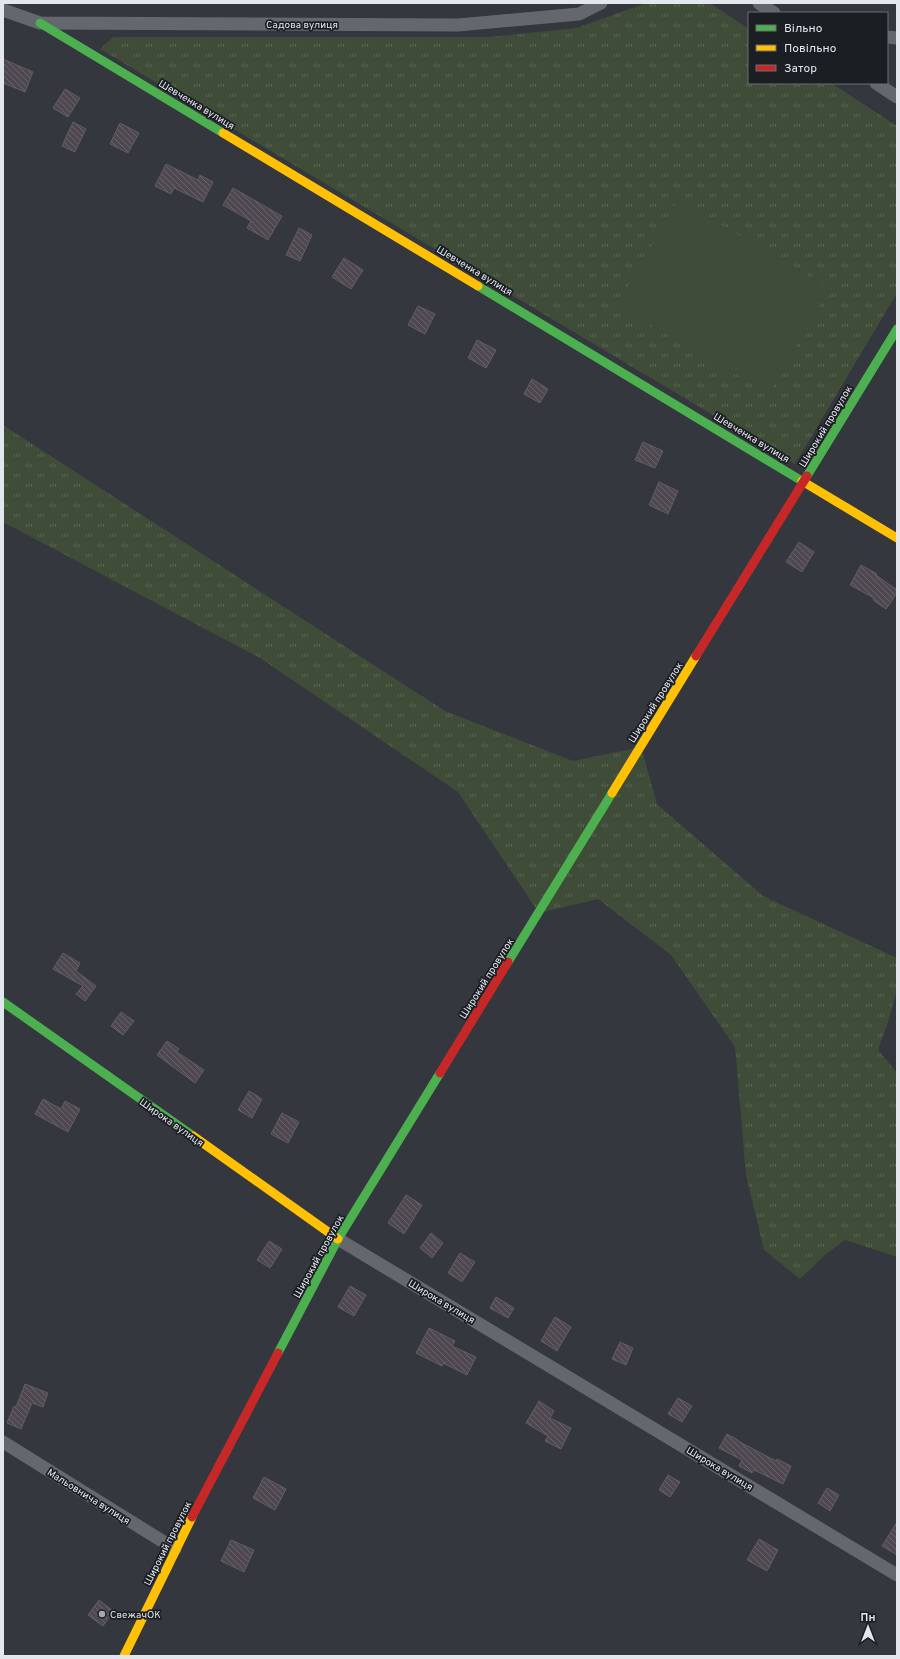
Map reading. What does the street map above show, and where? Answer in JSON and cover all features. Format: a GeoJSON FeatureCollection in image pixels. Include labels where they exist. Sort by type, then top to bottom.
{"type":"FeatureCollection","features":[{"type":"Feature","properties":{"kind":"street","name":"Садова вулиця"},"geometry":{"type":"LineString","coordinates":[[3,10],[40,23],[458,25],[579,14],[601,3]]}},
{"type":"Feature","properties":{"kind":"street"},"geometry":{"type":"LineString","coordinates":[[759,3],[772,12]]}},
{"type":"Feature","properties":{"kind":"street","name":"Шевченка вулиця"},"geometry":{"type":"LineString","coordinates":[[40,23],[897,538]]}},
{"type":"Feature","properties":{"kind":"street"},"geometry":{"type":"LineString","coordinates":[[878,84],[897,97]]}},
{"type":"Feature","properties":{"kind":"street","name":"Широкий провулок"},"geometry":{"type":"LineString","coordinates":[[124,1656],[175,1549],[338,1239],[897,330]]}},
{"type":"Feature","properties":{"kind":"street","name":"Широка вулиця"},"geometry":{"type":"LineString","coordinates":[[3,1002],[338,1239],[897,1575]]}},
{"type":"Feature","properties":{"kind":"street","name":"Мальовнича вулиця"},"geometry":{"type":"LineString","coordinates":[[3,1442],[175,1549]]}},
{"type":"Feature","properties":{"kind":"green space"},"geometry":{"type":"Polygon","coordinates":[[[646,3],[710,3],[748,28],[748,84],[833,84],[897,126],[897,293],[795,464],[100,49],[113,37],[489,37],[577,28],[646,3]]]}},
{"type":"Feature","properties":{"kind":"green space"},"geometry":{"type":"Polygon","coordinates":[[[678,200],[829,288],[769,393],[617,306],[678,200]]]}},
{"type":"Feature","properties":{"kind":"green space"},"geometry":{"type":"Polygon","coordinates":[[[3,425],[445,711],[573,761],[641,747],[657,804],[763,896],[897,958],[897,989],[889,1019],[878,1050],[897,1073],[897,1257],[845,1240],[825,1255],[800,1279],[764,1250],[746,1175],[735,1047],[671,955],[598,899],[539,913],[458,792],[260,658],[3,522],[3,425]]]}},
{"type":"Feature","properties":{"kind":"building"},"geometry":{"type":"Polygon","coordinates":[[[3,59],[33,72],[25,92],[3,83],[3,59]]]}},
{"type":"Feature","properties":{"kind":"building"},"geometry":{"type":"Polygon","coordinates":[[[65,89],[80,98],[68,117],[53,108],[65,89]]]}},
{"type":"Feature","properties":{"kind":"building"},"geometry":{"type":"Polygon","coordinates":[[[73,122],[86,129],[75,152],[62,146],[73,122]]]}},
{"type":"Feature","properties":{"kind":"building"},"geometry":{"type":"Polygon","coordinates":[[[120,123],[139,133],[128,153],[110,144],[120,123]]]}},
{"type":"Feature","properties":{"kind":"building"},"geometry":{"type":"Polygon","coordinates":[[[166,164],[198,180],[200,175],[213,182],[203,202],[174,188],[171,194],[155,186],[166,164]]]}},
{"type":"Feature","properties":{"kind":"building"},"geometry":{"type":"Polygon","coordinates":[[[233,188],[282,216],[268,240],[247,228],[251,221],[223,205],[233,188]]]}},
{"type":"Feature","properties":{"kind":"building"},"geometry":{"type":"Polygon","coordinates":[[[299,228],[312,235],[300,261],[286,255],[299,228]]]}},
{"type":"Feature","properties":{"kind":"building"},"geometry":{"type":"Polygon","coordinates":[[[344,258],[363,270],[351,289],[332,277],[344,258]]]}},
{"type":"Feature","properties":{"kind":"building"},"geometry":{"type":"Polygon","coordinates":[[[418,306],[435,314],[425,334],[408,325],[418,306]]]}},
{"type":"Feature","properties":{"kind":"building"},"geometry":{"type":"Polygon","coordinates":[[[477,340],[496,350],[486,368],[468,358],[477,340]]]}},
{"type":"Feature","properties":{"kind":"building"},"geometry":{"type":"Polygon","coordinates":[[[532,379],[548,389],[540,403],[524,394],[532,379]]]}},
{"type":"Feature","properties":{"kind":"building"},"geometry":{"type":"Polygon","coordinates":[[[643,442],[663,451],[655,468],[635,460],[643,442]]]}},
{"type":"Feature","properties":{"kind":"building"},"geometry":{"type":"Polygon","coordinates":[[[659,482],[678,491],[668,514],[649,505],[659,482]]]}},
{"type":"Feature","properties":{"kind":"building"},"geometry":{"type":"Polygon","coordinates":[[[799,542],[814,552],[802,572],[786,562],[799,542]]]}},
{"type":"Feature","properties":{"kind":"building"},"geometry":{"type":"Polygon","coordinates":[[[861,565],[877,574],[876,575],[897,590],[897,593],[886,609],[873,600],[874,598],[850,585],[861,565]]]}},
{"type":"Feature","properties":{"kind":"building"},"geometry":{"type":"Polygon","coordinates":[[[63,953],[80,963],[76,971],[96,986],[85,1001],[76,994],[83,986],[53,969],[63,953]]]}},
{"type":"Feature","properties":{"kind":"building"},"geometry":{"type":"Polygon","coordinates":[[[121,1012],[134,1021],[123,1035],[111,1026],[121,1012]]]}},
{"type":"Feature","properties":{"kind":"building"},"geometry":{"type":"Polygon","coordinates":[[[167,1041],[179,1049],[177,1052],[204,1070],[195,1083],[157,1055],[167,1041]]]}},
{"type":"Feature","properties":{"kind":"building"},"geometry":{"type":"Polygon","coordinates":[[[249,1091],[262,1099],[252,1118],[238,1110],[249,1091]]]}},
{"type":"Feature","properties":{"kind":"building"},"geometry":{"type":"Polygon","coordinates":[[[43,1099],[61,1109],[65,1101],[80,1109],[68,1132],[35,1114],[43,1099]]]}},
{"type":"Feature","properties":{"kind":"building"},"geometry":{"type":"Polygon","coordinates":[[[282,1113],[299,1122],[288,1143],[271,1134],[282,1113]]]}},
{"type":"Feature","properties":{"kind":"building"},"geometry":{"type":"Polygon","coordinates":[[[406,1195],[422,1205],[404,1234],[388,1223],[406,1195]]]}},
{"type":"Feature","properties":{"kind":"building"},"geometry":{"type":"Polygon","coordinates":[[[431,1233],[443,1243],[432,1258],[420,1248],[431,1233]]]}},
{"type":"Feature","properties":{"kind":"building"},"geometry":{"type":"Polygon","coordinates":[[[269,1241],[282,1249],[270,1268],[257,1260],[269,1241]]]}},
{"type":"Feature","properties":{"kind":"building"},"geometry":{"type":"Polygon","coordinates":[[[460,1253],[475,1262],[462,1282],[448,1273],[460,1253]]]}},
{"type":"Feature","properties":{"kind":"building"},"geometry":{"type":"Polygon","coordinates":[[[350,1286],[366,1295],[354,1316],[338,1307],[350,1286]]]}},
{"type":"Feature","properties":{"kind":"building"},"geometry":{"type":"Polygon","coordinates":[[[496,1297],[514,1308],[508,1318],[490,1308],[496,1297]]]}},
{"type":"Feature","properties":{"kind":"building"},"geometry":{"type":"Polygon","coordinates":[[[555,1317],[571,1327],[557,1351],[541,1341],[555,1317]]]}},
{"type":"Feature","properties":{"kind":"building"},"geometry":{"type":"Polygon","coordinates":[[[429,1328],[455,1341],[452,1346],[476,1357],[467,1375],[443,1363],[442,1366],[416,1353],[429,1328]]]}},
{"type":"Feature","properties":{"kind":"building"},"geometry":{"type":"Polygon","coordinates":[[[620,1342],[633,1348],[626,1365],[612,1359],[620,1342]]]}},
{"type":"Feature","properties":{"kind":"building"},"geometry":{"type":"Polygon","coordinates":[[[25,1384],[48,1393],[43,1407],[32,1403],[21,1429],[7,1423],[14,1406],[16,1407],[25,1384]]]}},
{"type":"Feature","properties":{"kind":"building"},"geometry":{"type":"Polygon","coordinates":[[[678,1398],[692,1406],[682,1422],[668,1414],[678,1398]]]}},
{"type":"Feature","properties":{"kind":"building"},"geometry":{"type":"Polygon","coordinates":[[[539,1401],[554,1411],[550,1418],[571,1428],[561,1449],[545,1441],[548,1436],[526,1423],[539,1401]]]}},
{"type":"Feature","properties":{"kind":"building"},"geometry":{"type":"Polygon","coordinates":[[[727,1434],[776,1461],[777,1459],[791,1466],[783,1484],[754,1470],[752,1473],[739,1466],[742,1460],[719,1448],[727,1434]]]}},
{"type":"Feature","properties":{"kind":"building"},"geometry":{"type":"Polygon","coordinates":[[[668,1475],[680,1482],[670,1497],[659,1490],[668,1475]]]}},
{"type":"Feature","properties":{"kind":"building"},"geometry":{"type":"Polygon","coordinates":[[[264,1477],[286,1489],[275,1510],[253,1498],[264,1477]]]}},
{"type":"Feature","properties":{"kind":"building"},"geometry":{"type":"Polygon","coordinates":[[[827,1488],[839,1495],[830,1511],[818,1503],[827,1488]]]}},
{"type":"Feature","properties":{"kind":"building"},"geometry":{"type":"Polygon","coordinates":[[[897,1522],[897,1555],[882,1546],[897,1522]]]}},
{"type":"Feature","properties":{"kind":"building"},"geometry":{"type":"Polygon","coordinates":[[[759,1539],[778,1550],[767,1571],[747,1560],[759,1539]]]}},
{"type":"Feature","properties":{"kind":"building"},"geometry":{"type":"Polygon","coordinates":[[[231,1540],[254,1550],[244,1572],[221,1561],[231,1540]]]}},
{"type":"Feature","properties":{"kind":"building"},"geometry":{"type":"Polygon","coordinates":[[[99,1600],[113,1611],[103,1626],[88,1615],[99,1600]]]}},
{"type":"Feature","properties":{"kind":"traffic: fast"},"geometry":{"type":"LineString","coordinates":[[40,23],[223,133]]}},
{"type":"Feature","properties":{"kind":"traffic: fast"},"geometry":{"type":"LineString","coordinates":[[478,286],[802,481]]}},
{"type":"Feature","properties":{"kind":"traffic: fast"},"geometry":{"type":"LineString","coordinates":[[807,476],[897,329]]}},
{"type":"Feature","properties":{"kind":"traffic: fast"},"geometry":{"type":"LineString","coordinates":[[508,962],[612,793]]}},
{"type":"Feature","properties":{"kind":"traffic: fast"},"geometry":{"type":"LineString","coordinates":[[3,1002],[193,1136]]}},
{"type":"Feature","properties":{"kind":"traffic: fast"},"geometry":{"type":"LineString","coordinates":[[278,1353],[338,1239],[440,1073]]}},
{"type":"Feature","properties":{"kind":"traffic: slow"},"geometry":{"type":"LineString","coordinates":[[223,133],[478,286]]}},
{"type":"Feature","properties":{"kind":"traffic: slow"},"geometry":{"type":"LineString","coordinates":[[802,481],[897,538]]}},
{"type":"Feature","properties":{"kind":"traffic: slow"},"geometry":{"type":"LineString","coordinates":[[612,793],[696,656]]}},
{"type":"Feature","properties":{"kind":"traffic: slow"},"geometry":{"type":"LineString","coordinates":[[193,1136],[338,1239]]}},
{"type":"Feature","properties":{"kind":"traffic: slow"},"geometry":{"type":"LineString","coordinates":[[124,1656],[192,1517]]}},
{"type":"Feature","properties":{"kind":"traffic: jam"},"geometry":{"type":"LineString","coordinates":[[696,656],[807,476]]}},
{"type":"Feature","properties":{"kind":"traffic: jam"},"geometry":{"type":"LineString","coordinates":[[440,1073],[508,962]]}},
{"type":"Feature","properties":{"kind":"traffic: jam"},"geometry":{"type":"LineString","coordinates":[[192,1517],[278,1353]]}},
{"type":"Feature","properties":{"kind":"place","name":"СвежачОК"},"geometry":{"type":"Point","coordinates":[102,1614]}}]}
